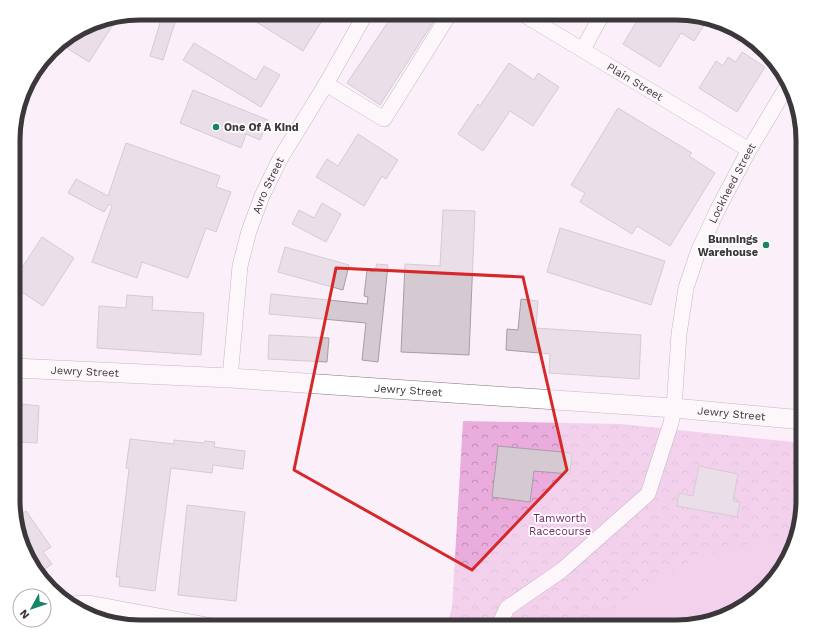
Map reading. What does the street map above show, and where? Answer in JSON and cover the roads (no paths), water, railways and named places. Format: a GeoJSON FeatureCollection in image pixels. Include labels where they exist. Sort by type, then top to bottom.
{"type":"FeatureCollection","features":[{"type":"Feature","properties":{"kind":"main road","name":"Jewry Street"},"geometry":{"type":"LineString","coordinates":[[20,368],[230,378],[674,408],[796,419]]}},
{"type":"Feature","properties":{"kind":"street","name":"Avro Street"},"geometry":{"type":"LineString","coordinates":[[230,378],[240,266],[249,231],[262,196],[280,159],[326,84],[362,20]]}},
{"type":"Feature","properties":{"kind":"street"},"geometry":{"type":"LineString","coordinates":[[326,84],[384,119],[446,20]]}},
{"type":"Feature","properties":{"kind":"street","name":"Plain Street"},"geometry":{"type":"LineString","coordinates":[[533,20],[748,150]]}},
{"type":"Feature","properties":{"kind":"street"},"geometry":{"type":"LineString","coordinates":[[582,49],[599,20]]}},
{"type":"Feature","properties":{"kind":"street","name":"Lockheed Street"},"geometry":{"type":"LineString","coordinates":[[501,620],[507,608],[562,570],[648,494],[674,408],[679,334],[686,288],[702,245],[718,209],[748,150],[785,89]]}},
{"type":"Feature","properties":{"kind":"street"},"geometry":{"type":"LineString","coordinates":[[79,604],[89,603],[180,620]]}},
{"type":"Feature","properties":{"kind":"place","name":"One Of A Kind"},"geometry":{"type":"Point","coordinates":[216,127]}},
{"type":"Feature","properties":{"kind":"place","name":"Bunnings Warehouse"},"geometry":{"type":"Point","coordinates":[766,245]}},
{"type":"Feature","properties":{"kind":"park label","name":"Tamworth Racecourse"},"geometry":{"type":"Point","coordinates":[560,524]}}]}
